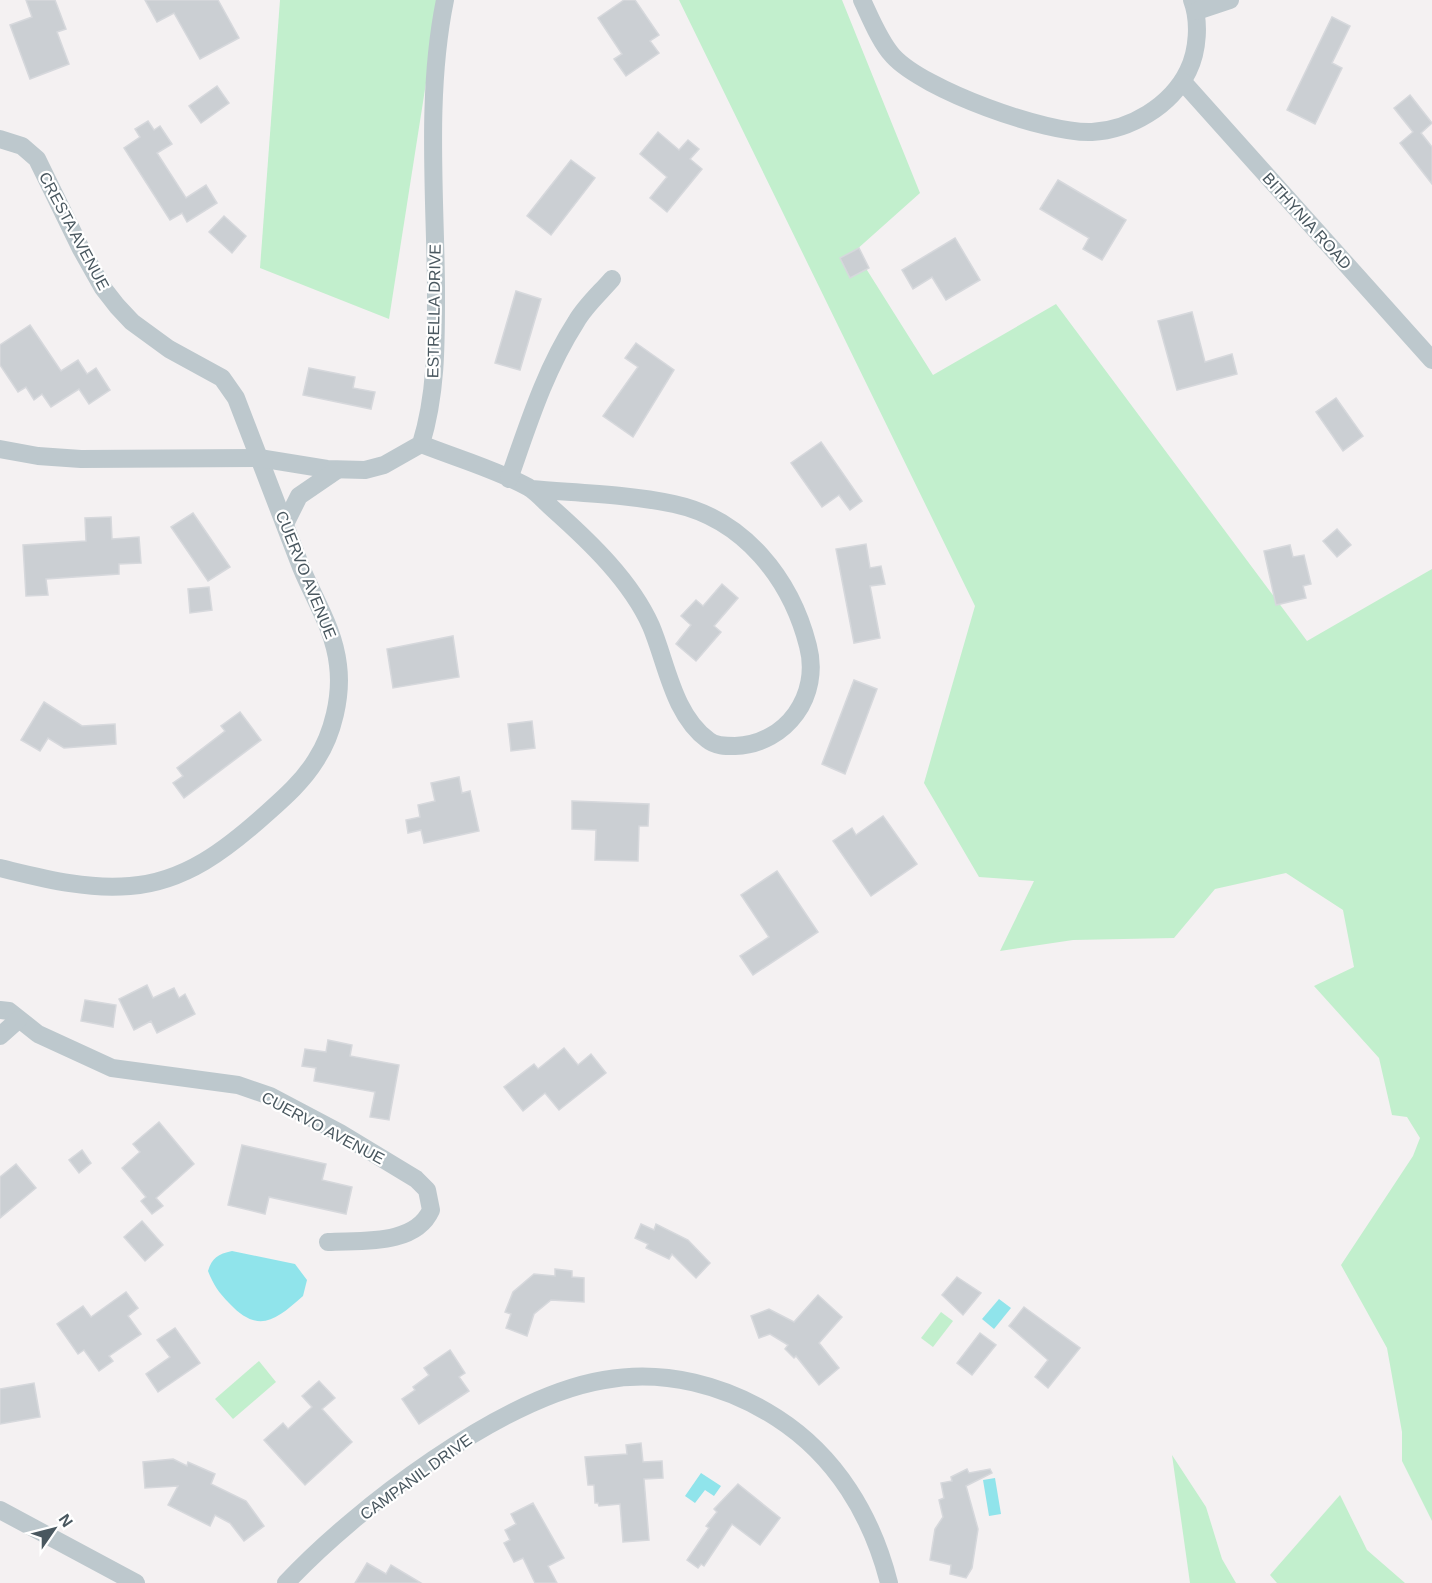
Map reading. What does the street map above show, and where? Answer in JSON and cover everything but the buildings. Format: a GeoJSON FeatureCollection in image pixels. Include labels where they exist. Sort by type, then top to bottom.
{"type":"FeatureCollection","features":[{"type":"Feature","properties":{"kind":"street","name":"ESTRELLA DRIVE"},"geometry":{"type":"LineString","coordinates":[[421,444],[430,414],[436,362],[435,111],[440,33],[445,0]]}},
{"type":"Feature","properties":{"kind":"street"},"geometry":{"type":"LineString","coordinates":[[862,0],[893,56],[934,85],[1015,116],[1063,129],[1092,132],[1132,123],[1167,100],[1183,82],[1193,62],[1195,5],[1230,0]]}},
{"type":"Feature","properties":{"kind":"street","name":"BITHYNIA ROAD"},"geometry":{"type":"LineString","coordinates":[[1183,82],[1432,360]]}},
{"type":"Feature","properties":{"kind":"street","name":"CRESTA AVENUE"},"geometry":{"type":"LineString","coordinates":[[0,139],[22,146],[37,159],[81,249],[103,288],[117,306],[132,322],[169,349],[222,378],[236,398],[259,458]]}},
{"type":"Feature","properties":{"kind":"street"},"geometry":{"type":"LineString","coordinates":[[509,479],[537,397],[555,359],[577,320],[612,279]]}},
{"type":"Feature","properties":{"kind":"street"},"geometry":{"type":"LineString","coordinates":[[0,449],[38,456],[81,459],[259,458],[337,470],[365,470],[384,465],[421,444],[531,489],[579,532],[643,608],[678,701],[691,724],[709,742],[723,747],[748,746],[772,737],[791,721],[801,708],[810,685],[812,660],[802,625],[783,584],[763,556],[737,533],[707,515],[675,504],[531,489]]}},
{"type":"Feature","properties":{"kind":"street","name":"CUERVO AVENUE"},"geometry":{"type":"LineString","coordinates":[[0,868],[89,886],[130,886],[170,878],[206,863],[230,845],[298,785],[317,759],[331,730],[338,698],[338,665],[331,633],[259,458]]}},
{"type":"Feature","properties":{"kind":"street"},"geometry":{"type":"LineString","coordinates":[[285,524],[299,495],[337,470]]}},
{"type":"Feature","properties":{"kind":"street","name":"CUERVO AVENUE"},"geometry":{"type":"LineString","coordinates":[[0,1010],[9,1011],[18,1020],[46,1038],[112,1068],[238,1084],[270,1096],[340,1133],[416,1179],[427,1190],[431,1210],[416,1227],[388,1238],[328,1242]]}},
{"type":"Feature","properties":{"kind":"street"},"geometry":{"type":"LineString","coordinates":[[0,1036],[18,1020]]}},
{"type":"Feature","properties":{"kind":"street","name":"CAMPANIL DRIVE"},"geometry":{"type":"LineString","coordinates":[[286,1583],[377,1502],[433,1460],[479,1431],[558,1392],[581,1384],[629,1377],[662,1377],[703,1384],[759,1407],[789,1425],[809,1442],[851,1491],[879,1547],[889,1583]]}},
{"type":"Feature","properties":{"kind":"street"},"geometry":{"type":"LineString","coordinates":[[0,1510],[136,1583]]}},
{"type":"Feature","properties":{"kind":"green space"},"geometry":{"type":"Polygon","coordinates":[[[280,0],[439,0],[389,319],[260,268],[280,0]]]}},
{"type":"Feature","properties":{"kind":"green space"},"geometry":{"type":"Polygon","coordinates":[[[679,0],[842,0],[920,193],[855,251],[933,375],[1056,304],[1307,641],[1432,569],[1432,1521],[1402,1461],[1402,1432],[1387,1348],[1341,1265],[1413,1156],[1420,1138],[1407,1117],[1392,1115],[1379,1058],[1314,986],[1354,967],[1343,910],[1286,873],[1215,889],[1174,938],[1073,940],[1000,951],[1034,881],[979,877],[924,783],[975,606],[679,0]]]}},
{"type":"Feature","properties":{"kind":"green space"},"geometry":{"type":"Polygon","coordinates":[[[941,1312],[953,1321],[933,1347],[921,1338],[941,1312]]]}},
{"type":"Feature","properties":{"kind":"green space"},"geometry":{"type":"Polygon","coordinates":[[[259,1361],[276,1382],[233,1419],[215,1399],[259,1361]]]}},
{"type":"Feature","properties":{"kind":"green space"},"geometry":{"type":"Polygon","coordinates":[[[1172,1455],[1206,1507],[1222,1559],[1236,1583],[1190,1583],[1172,1455]]]}},
{"type":"Feature","properties":{"kind":"green space"},"geometry":{"type":"Polygon","coordinates":[[[1340,1495],[1367,1550],[1405,1583],[1277,1583],[1270,1575],[1340,1495]]]}},
{"type":"Feature","properties":{"kind":"water"},"geometry":{"type":"Polygon","coordinates":[[[232,1251],[295,1264],[307,1280],[303,1296],[284,1312],[266,1320],[258,1321],[239,1313],[219,1292],[208,1271],[216,1257],[232,1251]]]}},
{"type":"Feature","properties":{"kind":"water"},"geometry":{"type":"Polygon","coordinates":[[[999,1299],[1011,1308],[994,1329],[982,1319],[999,1299]]]}},
{"type":"Feature","properties":{"kind":"water"},"geometry":{"type":"Polygon","coordinates":[[[701,1473],[721,1486],[714,1496],[705,1490],[695,1503],[685,1496],[701,1473]]]}},
{"type":"Feature","properties":{"kind":"water"},"geometry":{"type":"Polygon","coordinates":[[[995,1478],[1001,1514],[989,1516],[983,1480],[995,1478]]]}}]}
